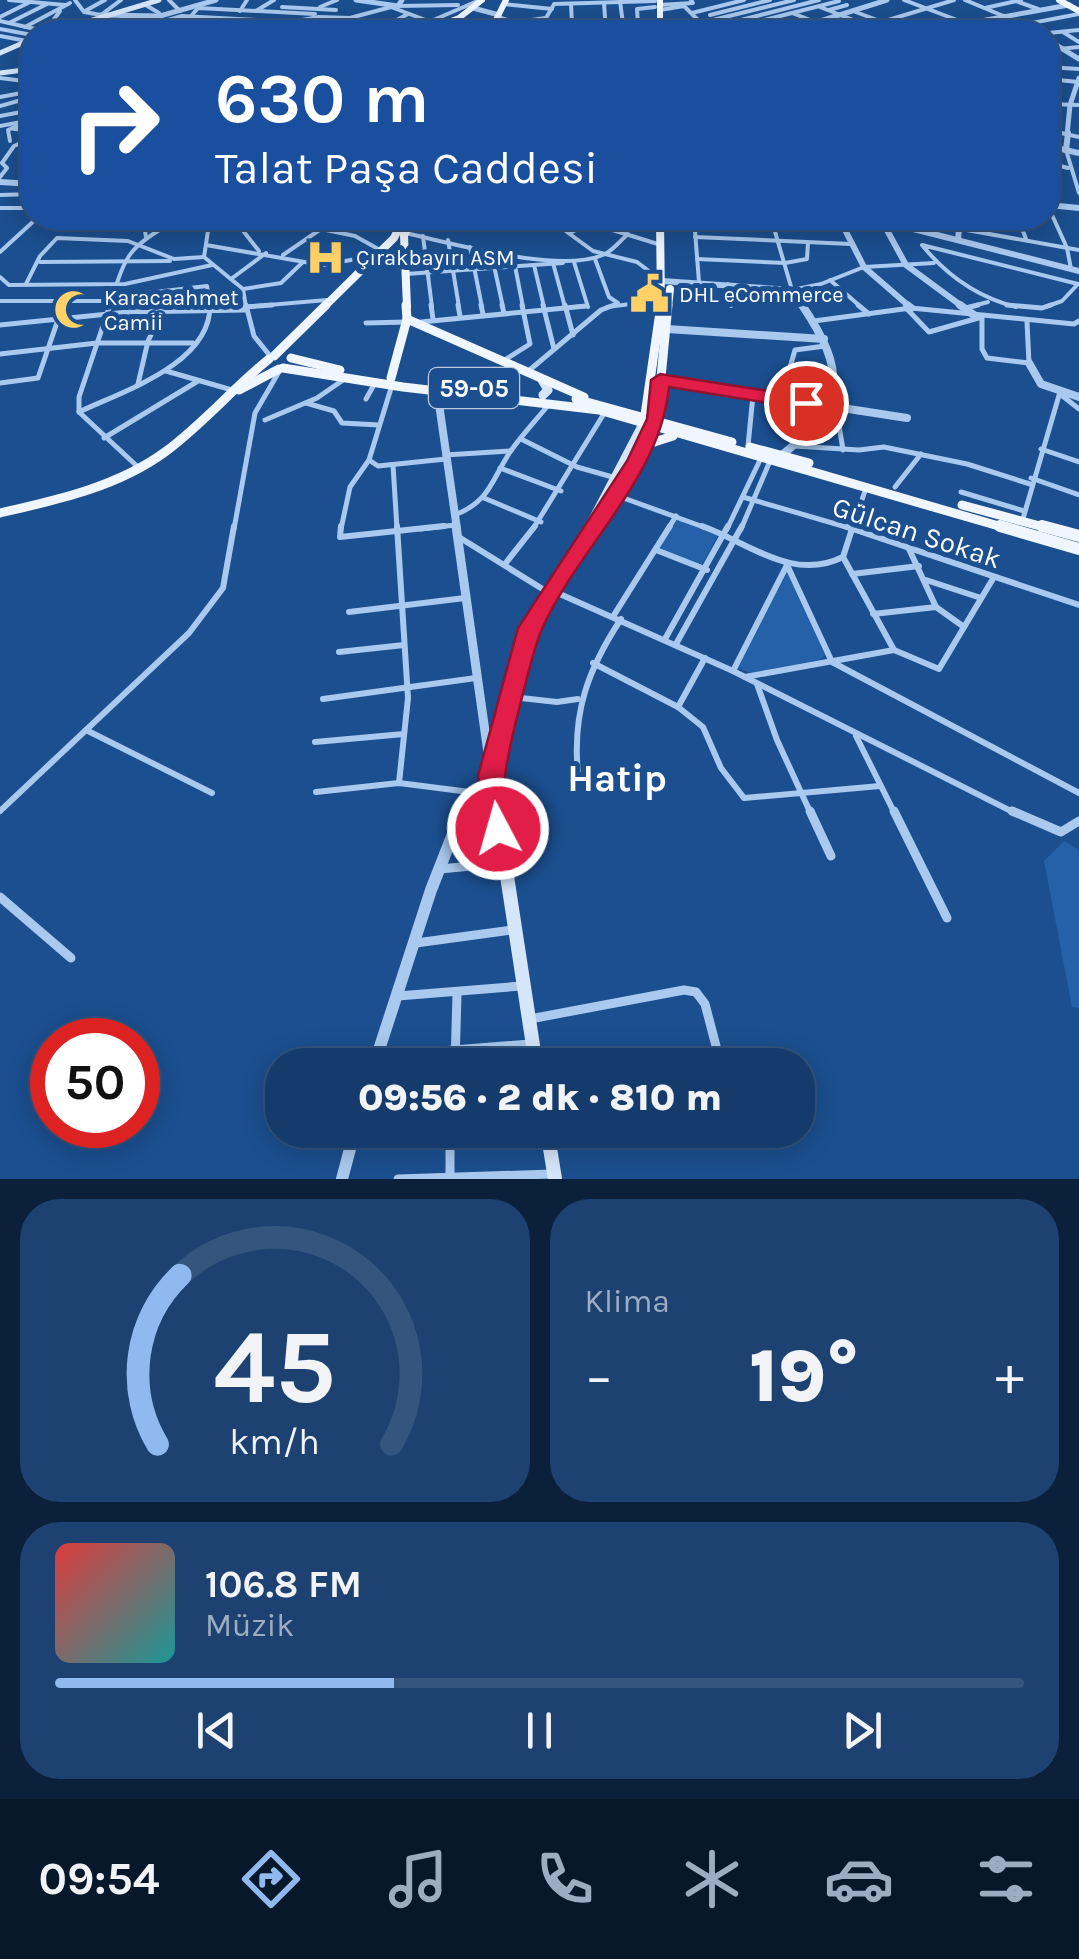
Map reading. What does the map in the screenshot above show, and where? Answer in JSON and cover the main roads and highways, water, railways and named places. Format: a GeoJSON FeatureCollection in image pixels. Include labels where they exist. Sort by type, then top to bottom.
{"type":"FeatureCollection","features":[{"type":"Feature","properties":{"kind":"main road"},"geometry":{"type":"LineString","coordinates":[[97,20],[159,0]]}},
{"type":"Feature","properties":{"kind":"main road"},"geometry":{"type":"LineString","coordinates":[[454,20],[479,3]]}},
{"type":"Feature","properties":{"kind":"main road"},"geometry":{"type":"LineString","coordinates":[[208,414],[402,230]]}},
{"type":"Feature","properties":{"kind":"main road"},"geometry":{"type":"LineString","coordinates":[[391,383],[407,320],[405,230]]}},
{"type":"Feature","properties":{"kind":"main road"},"geometry":{"type":"LineString","coordinates":[[533,1048],[492,776],[530,628],[651,416],[666,277],[663,230]]}},
{"type":"Feature","properties":{"kind":"main road"},"geometry":{"type":"LineString","coordinates":[[550,592],[564,578],[618,496],[645,445],[667,329],[664,230]]}},
{"type":"Feature","properties":{"kind":"main road"},"geometry":{"type":"LineString","coordinates":[[377,253],[404,255]]}},
{"type":"Feature","properties":{"kind":"main road"},"geometry":{"type":"LineString","coordinates":[[407,320],[421,322],[525,374],[593,400]]}},
{"type":"Feature","properties":{"kind":"main road"},"geometry":{"type":"LineString","coordinates":[[0,513],[89,489],[140,468],[241,388],[290,364],[291,358],[271,357]]}},
{"type":"Feature","properties":{"kind":"main road"},"geometry":{"type":"LineString","coordinates":[[271,357],[269,366],[281,369],[436,390],[547,399],[606,412],[651,416],[688,433],[1079,549]]}},
{"type":"Feature","properties":{"kind":"main road","name":"59-05"},"geometry":{"type":"LineString","coordinates":[[291,358],[391,383],[593,400],[651,416]]}},
{"type":"Feature","properties":{"kind":"main road"},"geometry":{"type":"LineString","coordinates":[[542,380],[548,390],[547,399]]}},
{"type":"Feature","properties":{"kind":"main road"},"geometry":{"type":"LineString","coordinates":[[645,445],[666,436],[688,433],[748,446],[771,458],[1023,516],[1079,536]]}},
{"type":"Feature","properties":{"kind":"main road"},"geometry":{"type":"LineString","coordinates":[[550,1148],[555,1176]]}},
{"type":"Feature","properties":{"kind":"place","name":"Çırakbayırı ASM"},"geometry":{"type":"Point","coordinates":[326,257]}},
{"type":"Feature","properties":{"kind":"place","name":"DHL eCommerce"},"geometry":{"type":"Point","coordinates":[649,294]}},
{"type":"Feature","properties":{"kind":"place","name":"Karacaahmet Camii"},"geometry":{"type":"Point","coordinates":[74,310]}},
{"type":"Feature","properties":{"kind":"district","name":"Hatip"},"geometry":{"type":"Point","coordinates":[617,778]}}]}
